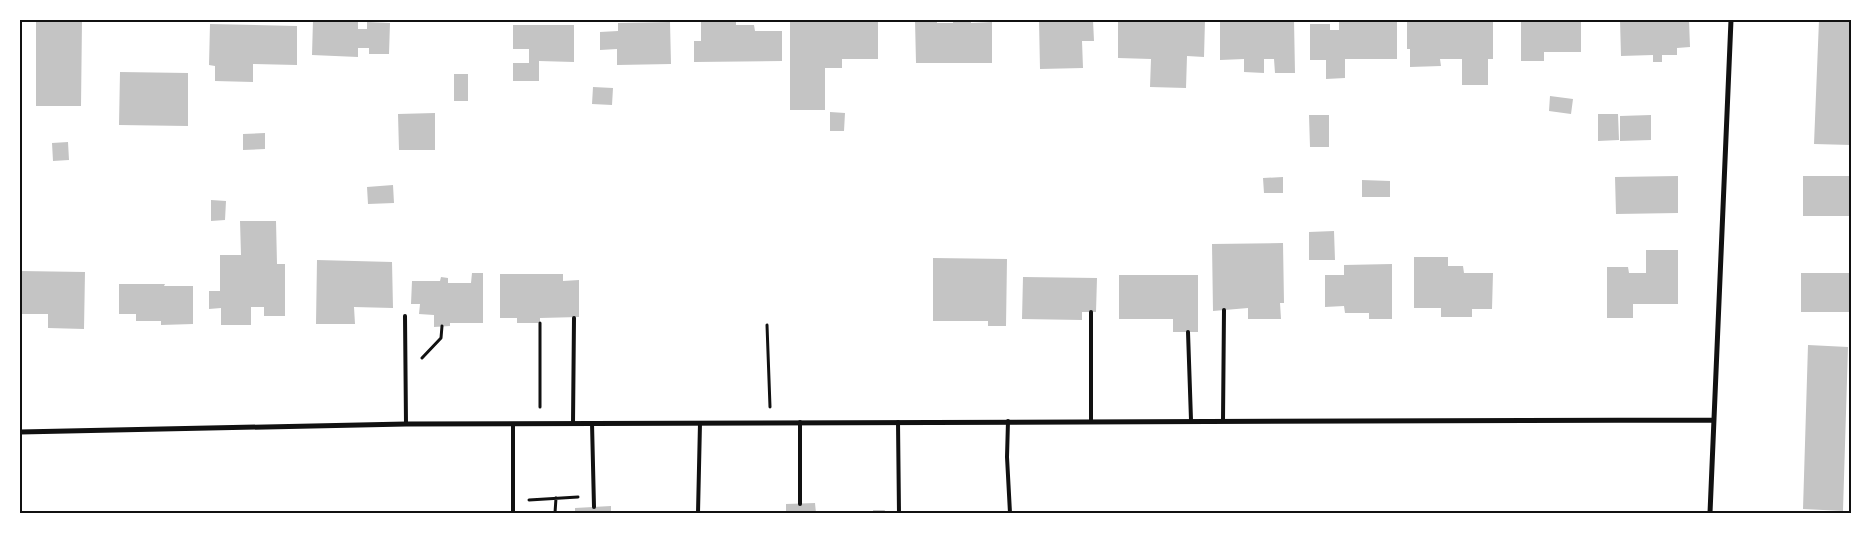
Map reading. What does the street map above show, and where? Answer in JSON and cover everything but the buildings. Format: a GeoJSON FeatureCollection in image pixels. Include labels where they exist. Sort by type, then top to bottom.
{"type":"FeatureCollection","features":[{"type":"Feature","properties":{"kind":"street"},"geometry":{"type":"LineString","coordinates":[[1710,513],[1731,20]]}},
{"type":"Feature","properties":{"kind":"street"},"geometry":{"type":"LineString","coordinates":[[20,432],[540,423],[1714,420]]}},
{"type":"Feature","properties":{"kind":"lane"},"geometry":{"type":"LineString","coordinates":[[1223,420],[1224,310]]}},
{"type":"Feature","properties":{"kind":"lane"},"geometry":{"type":"LineString","coordinates":[[1091,312],[1091,421]]}},
{"type":"Feature","properties":{"kind":"lane"},"geometry":{"type":"LineString","coordinates":[[405,316],[406,424]]}},
{"type":"Feature","properties":{"kind":"lane"},"geometry":{"type":"LineString","coordinates":[[573,423],[574,318]]}},
{"type":"Feature","properties":{"kind":"lane"},"geometry":{"type":"LineString","coordinates":[[1188,332],[1191,420]]}},
{"type":"Feature","properties":{"kind":"lane"},"geometry":{"type":"LineString","coordinates":[[1008,421],[1007,457],[1010,513]]}},
{"type":"Feature","properties":{"kind":"lane"},"geometry":{"type":"LineString","coordinates":[[800,422],[800,504]]}},
{"type":"Feature","properties":{"kind":"lane"},"geometry":{"type":"LineString","coordinates":[[898,422],[899,513]]}},
{"type":"Feature","properties":{"kind":"lane"},"geometry":{"type":"LineString","coordinates":[[592,423],[594,507]]}},
{"type":"Feature","properties":{"kind":"lane"},"geometry":{"type":"LineString","coordinates":[[698,513],[700,423]]}},
{"type":"Feature","properties":{"kind":"lane"},"geometry":{"type":"LineString","coordinates":[[513,424],[513,513]]}},
{"type":"Feature","properties":{"kind":"path"},"geometry":{"type":"LineString","coordinates":[[540,323],[540,423]]}},
{"type":"Feature","properties":{"kind":"path"},"geometry":{"type":"LineString","coordinates":[[767,325],[771,422]]}},
{"type":"Feature","properties":{"kind":"path"},"geometry":{"type":"LineString","coordinates":[[405,366],[424,356],[441,338],[442,326]]}},
{"type":"Feature","properties":{"kind":"path"},"geometry":{"type":"LineString","coordinates":[[513,501],[594,496]]}},
{"type":"Feature","properties":{"kind":"path"},"geometry":{"type":"LineString","coordinates":[[555,513],[556,498]]}}]}
